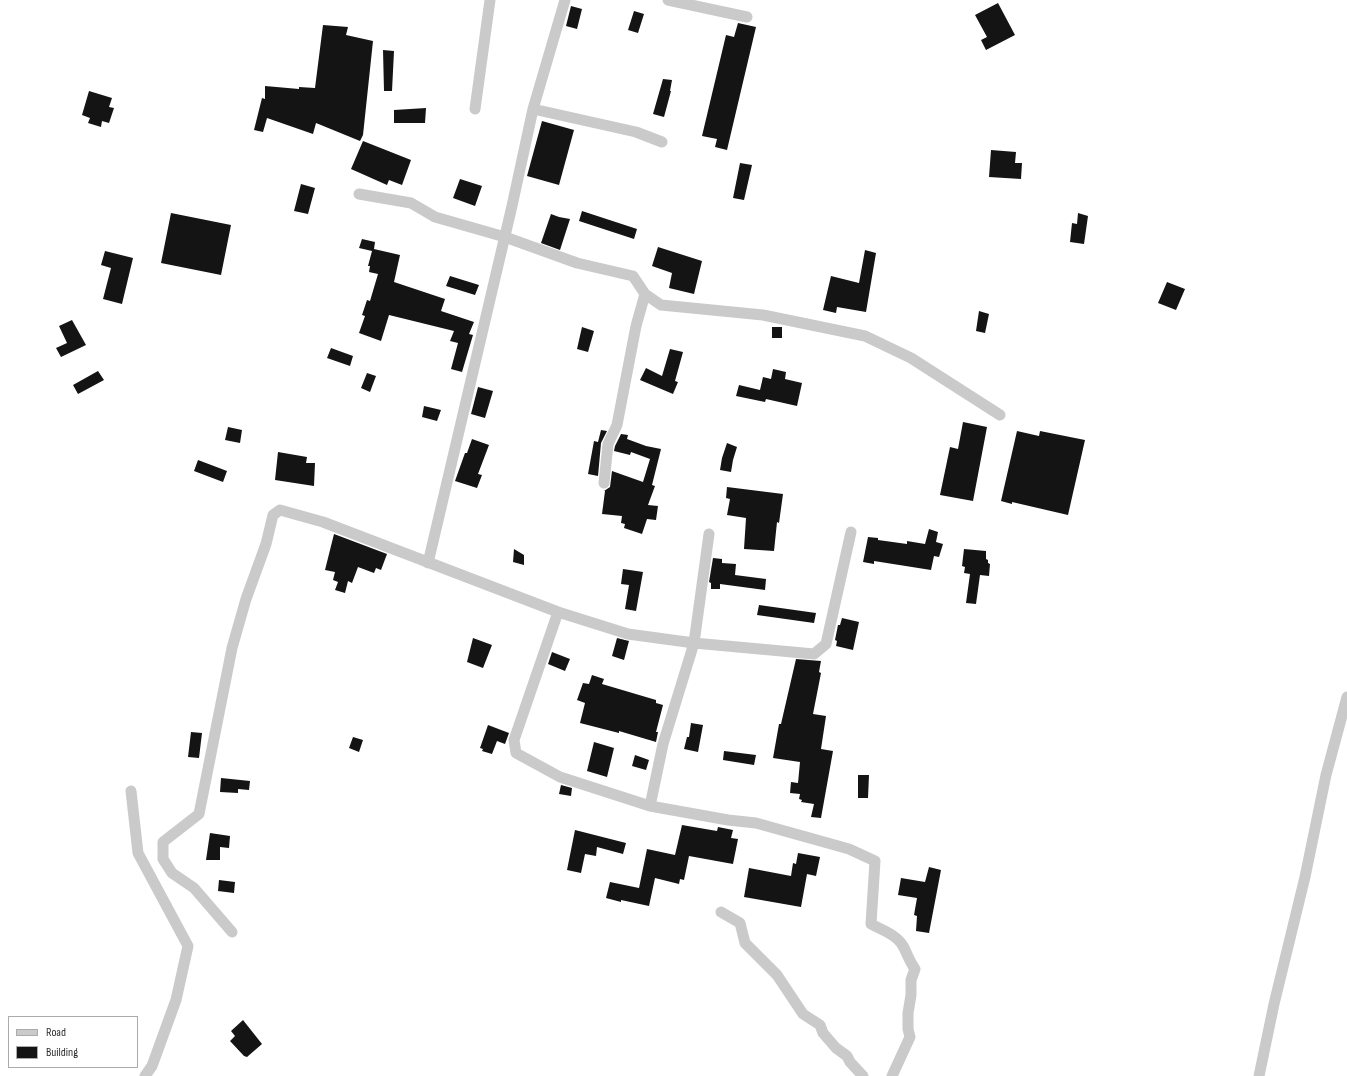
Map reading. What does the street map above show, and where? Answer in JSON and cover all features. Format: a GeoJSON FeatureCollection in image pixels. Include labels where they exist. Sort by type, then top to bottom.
{"type":"FeatureCollection","features":[{"type":"Feature","properties":{"kind":"street"},"geometry":{"type":"LineString","coordinates":[[475,109],[490,0]]}},
{"type":"Feature","properties":{"kind":"street"},"geometry":{"type":"LineString","coordinates":[[428,563],[505,237],[533,109],[565,0]]}},
{"type":"Feature","properties":{"kind":"street"},"geometry":{"type":"LineString","coordinates":[[668,0],[747,17]]}},
{"type":"Feature","properties":{"kind":"street"},"geometry":{"type":"LineString","coordinates":[[533,109],[636,132],[662,142]]}},
{"type":"Feature","properties":{"kind":"street"},"geometry":{"type":"LineString","coordinates":[[359,194],[412,203],[435,217],[505,237],[576,263],[633,276],[645,294],[661,305],[762,315],[865,336],[911,358],[1000,415]]}},
{"type":"Feature","properties":{"kind":"street"},"geometry":{"type":"LineString","coordinates":[[604,483],[608,444],[616,425],[636,326],[645,294]]}},
{"type":"Feature","properties":{"kind":"street"},"geometry":{"type":"LineString","coordinates":[[232,932],[194,888],[172,873],[163,859],[163,842],[199,814],[232,648],[246,599],[266,544],[273,515],[280,510],[323,522],[558,612],[628,634],[694,643],[814,654],[826,644],[851,532]]}},
{"type":"Feature","properties":{"kind":"street"},"geometry":{"type":"LineString","coordinates":[[650,806],[663,744],[694,643],[709,534]]}},
{"type":"Feature","properties":{"kind":"street"},"geometry":{"type":"LineString","coordinates":[[558,612],[514,740],[516,753],[560,777],[650,806],[728,820],[756,823],[849,849],[875,860],[871,924],[896,938],[903,946],[908,959],[915,969],[911,980],[911,995],[908,1013],[908,1029],[910,1037],[892,1076]]}},
{"type":"Feature","properties":{"kind":"street"},"geometry":{"type":"LineString","coordinates":[[1259,1076],[1274,1004],[1305,877],[1326,775],[1347,696]]}},
{"type":"Feature","properties":{"kind":"street"},"geometry":{"type":"LineString","coordinates":[[131,791],[138,853],[188,946],[176,1000],[152,1066],[145,1076]]}},
{"type":"Feature","properties":{"kind":"street"},"geometry":{"type":"LineString","coordinates":[[721,912],[740,923],[745,943],[777,975],[802,1014],[820,1025],[823,1033],[863,1076]]}},
{"type":"Feature","properties":{"kind":"building"},"geometry":{"type":"Polygon","coordinates":[[[998,3],[1015,35],[986,50],[981,40],[987,37],[975,15],[998,3]]]}},
{"type":"Feature","properties":{"kind":"building"},"geometry":{"type":"Polygon","coordinates":[[[571,6],[582,9],[577,29],[566,26],[571,6]]]}},
{"type":"Feature","properties":{"kind":"building"},"geometry":{"type":"Polygon","coordinates":[[[634,11],[644,14],[638,33],[628,30],[634,11]]]}},
{"type":"Feature","properties":{"kind":"building"},"geometry":{"type":"Polygon","coordinates":[[[738,23],[756,27],[727,150],[715,147],[717,139],[702,136],[726,35],[734,37],[738,23]]]}},
{"type":"Feature","properties":{"kind":"building"},"geometry":{"type":"Polygon","coordinates":[[[323,25],[348,27],[346,35],[373,41],[363,135],[360,141],[316,123],[313,134],[267,118],[263,132],[254,130],[262,98],[265,99],[265,86],[299,89],[299,87],[315,88],[323,25]]]}},
{"type":"Feature","properties":{"kind":"building"},"geometry":{"type":"Polygon","coordinates":[[[383,50],[394,51],[392,91],[384,91],[383,50]]]}},
{"type":"Feature","properties":{"kind":"building"},"geometry":{"type":"Polygon","coordinates":[[[663,79],[672,80],[671,91],[664,117],[653,114],[663,79]]]}},
{"type":"Feature","properties":{"kind":"building"},"geometry":{"type":"Polygon","coordinates":[[[89,91],[112,98],[109,107],[114,108],[109,123],[102,121],[101,127],[88,123],[90,118],[82,115],[89,91]]]}},
{"type":"Feature","properties":{"kind":"building"},"geometry":{"type":"Polygon","coordinates":[[[426,108],[425,123],[394,123],[394,110],[426,108]]]}},
{"type":"Feature","properties":{"kind":"building"},"geometry":{"type":"Polygon","coordinates":[[[542,121],[574,130],[559,185],[527,176],[542,121]]]}},
{"type":"Feature","properties":{"kind":"building"},"geometry":{"type":"Polygon","coordinates":[[[363,141],[411,160],[402,185],[389,180],[387,185],[351,169],[363,141]]]}},
{"type":"Feature","properties":{"kind":"building"},"geometry":{"type":"Polygon","coordinates":[[[991,150],[1016,152],[1015,163],[1022,163],[1021,179],[989,177],[991,150]]]}},
{"type":"Feature","properties":{"kind":"building"},"geometry":{"type":"Polygon","coordinates":[[[740,163],[752,165],[744,200],[733,198],[740,163]]]}},
{"type":"Feature","properties":{"kind":"building"},"geometry":{"type":"Polygon","coordinates":[[[460,179],[482,186],[475,206],[453,198],[460,179]]]}},
{"type":"Feature","properties":{"kind":"building"},"geometry":{"type":"Polygon","coordinates":[[[301,184],[315,188],[308,214],[294,211],[301,184]]]}},
{"type":"Feature","properties":{"kind":"building"},"geometry":{"type":"Polygon","coordinates":[[[582,211],[637,229],[634,239],[579,221],[582,211]]]}},
{"type":"Feature","properties":{"kind":"building"},"geometry":{"type":"Polygon","coordinates":[[[171,213],[231,225],[221,275],[161,263],[171,213]]]}},
{"type":"Feature","properties":{"kind":"building"},"geometry":{"type":"Polygon","coordinates":[[[1078,213],[1088,216],[1084,244],[1070,242],[1072,223],[1077,224],[1078,213]]]}},
{"type":"Feature","properties":{"kind":"building"},"geometry":{"type":"Polygon","coordinates":[[[551,214],[570,219],[560,250],[541,243],[551,214]]]}},
{"type":"Feature","properties":{"kind":"building"},"geometry":{"type":"Polygon","coordinates":[[[362,239],[375,242],[374,249],[400,255],[394,282],[445,299],[441,311],[474,322],[469,334],[473,335],[462,372],[451,369],[458,343],[450,341],[454,331],[389,315],[381,341],[359,333],[365,316],[362,315],[367,300],[370,301],[378,274],[369,272],[370,266],[368,266],[372,251],[359,248],[362,239]]]}},
{"type":"Feature","properties":{"kind":"building"},"geometry":{"type":"Polygon","coordinates":[[[658,247],[702,261],[694,294],[669,288],[672,273],[652,266],[658,247]]]}},
{"type":"Feature","properties":{"kind":"building"},"geometry":{"type":"Polygon","coordinates":[[[865,250],[876,253],[866,312],[837,307],[836,313],[823,310],[831,276],[859,283],[865,250]]]}},
{"type":"Feature","properties":{"kind":"building"},"geometry":{"type":"Polygon","coordinates":[[[105,251],[133,258],[122,304],[103,299],[111,268],[101,265],[105,251]]]}},
{"type":"Feature","properties":{"kind":"building"},"geometry":{"type":"Polygon","coordinates":[[[450,276],[479,285],[475,295],[446,286],[450,276]]]}},
{"type":"Feature","properties":{"kind":"building"},"geometry":{"type":"Polygon","coordinates":[[[1167,282],[1185,289],[1176,310],[1158,303],[1167,282]]]}},
{"type":"Feature","properties":{"kind":"building"},"geometry":{"type":"Polygon","coordinates":[[[979,311],[989,314],[985,333],[976,331],[979,311]]]}},
{"type":"Feature","properties":{"kind":"building"},"geometry":{"type":"Polygon","coordinates":[[[72,320],[86,345],[61,357],[56,348],[67,343],[59,326],[72,320]]]}},
{"type":"Feature","properties":{"kind":"building"},"geometry":{"type":"Polygon","coordinates":[[[582,327],[594,331],[588,352],[577,349],[582,327]]]}},
{"type":"Feature","properties":{"kind":"building"},"geometry":{"type":"Polygon","coordinates":[[[772,327],[782,327],[782,338],[772,338],[772,327]]]}},
{"type":"Feature","properties":{"kind":"building"},"geometry":{"type":"Polygon","coordinates":[[[331,348],[353,356],[350,366],[327,358],[331,348]]]}},
{"type":"Feature","properties":{"kind":"building"},"geometry":{"type":"Polygon","coordinates":[[[670,349],[683,352],[675,381],[678,382],[673,394],[640,380],[646,368],[662,376],[670,349]]]}},
{"type":"Feature","properties":{"kind":"building"},"geometry":{"type":"Polygon","coordinates":[[[773,369],[786,372],[785,379],[802,383],[797,406],[766,399],[765,402],[736,396],[739,385],[760,390],[763,377],[771,379],[773,369]]]}},
{"type":"Feature","properties":{"kind":"building"},"geometry":{"type":"Polygon","coordinates":[[[98,371],[104,380],[78,394],[73,385],[98,371]]]}},
{"type":"Feature","properties":{"kind":"building"},"geometry":{"type":"Polygon","coordinates":[[[367,373],[376,376],[370,392],[361,388],[367,373]]]}},
{"type":"Feature","properties":{"kind":"building"},"geometry":{"type":"Polygon","coordinates":[[[478,387],[493,391],[485,418],[471,414],[478,387]]]}},
{"type":"Feature","properties":{"kind":"building"},"geometry":{"type":"Polygon","coordinates":[[[424,406],[441,410],[437,421],[422,417],[424,406]]]}},
{"type":"Feature","properties":{"kind":"building"},"geometry":{"type":"Polygon","coordinates":[[[963,422],[987,427],[973,501],[940,495],[950,447],[958,449],[963,422]]]}},
{"type":"Feature","properties":{"kind":"building"},"geometry":{"type":"Polygon","coordinates":[[[228,427],[242,430],[240,443],[225,440],[228,427]]]}},
{"type":"Feature","properties":{"kind":"building"},"geometry":{"type":"Polygon","coordinates":[[[601,430],[607,431],[601,443],[598,476],[588,474],[594,441],[598,442],[601,430]]]}},
{"type":"Feature","properties":{"kind":"building"},"geometry":{"type":"Polygon","coordinates":[[[1017,431],[1039,436],[1040,431],[1085,440],[1068,515],[1012,502],[1012,504],[1001,501],[1017,431]]]}},
{"type":"Feature","properties":{"kind":"building"},"geometry":{"type":"Polygon","coordinates":[[[621,434],[628,435],[627,439],[646,446],[661,449],[652,485],[655,486],[648,505],[658,506],[656,520],[647,519],[642,534],[624,528],[625,524],[621,523],[622,516],[602,514],[604,491],[610,487],[612,471],[643,482],[650,459],[631,452],[630,455],[614,451],[621,434]]]}},
{"type":"Feature","properties":{"kind":"building"},"geometry":{"type":"Polygon","coordinates":[[[472,439],[489,445],[478,474],[482,475],[477,488],[455,481],[465,453],[467,453],[472,439]]]}},
{"type":"Feature","properties":{"kind":"building"},"geometry":{"type":"Polygon","coordinates":[[[727,443],[737,447],[731,472],[720,470],[727,443]]]}},
{"type":"Feature","properties":{"kind":"building"},"geometry":{"type":"Polygon","coordinates":[[[278,452],[307,457],[306,463],[315,463],[314,486],[275,480],[278,452]]]}},
{"type":"Feature","properties":{"kind":"building"},"geometry":{"type":"Polygon","coordinates":[[[198,460],[227,471],[223,482],[194,471],[198,460]]]}},
{"type":"Feature","properties":{"kind":"building"},"geometry":{"type":"Polygon","coordinates":[[[727,487],[783,494],[779,523],[777,522],[774,551],[744,549],[746,518],[727,515],[730,499],[726,498],[727,487]]]}},
{"type":"Feature","properties":{"kind":"building"},"geometry":{"type":"Polygon","coordinates":[[[929,529],[938,532],[936,542],[943,544],[939,557],[934,556],[931,570],[874,561],[874,564],[863,562],[868,537],[907,544],[907,541],[925,544],[929,529]]]}},
{"type":"Feature","properties":{"kind":"building"},"geometry":{"type":"Polygon","coordinates":[[[334,534],[387,554],[381,570],[376,568],[374,573],[358,567],[352,583],[348,581],[345,593],[335,590],[338,582],[333,580],[335,572],[325,570],[334,534]]]}},
{"type":"Feature","properties":{"kind":"building"},"geometry":{"type":"Polygon","coordinates":[[[514,549],[524,555],[524,565],[513,562],[514,549]]]}},
{"type":"Feature","properties":{"kind":"building"},"geometry":{"type":"Polygon","coordinates":[[[964,549],[986,551],[986,559],[990,564],[989,576],[980,575],[976,604],[966,603],[970,574],[964,573],[965,567],[962,566],[964,549]]]}},
{"type":"Feature","properties":{"kind":"building"},"geometry":{"type":"Polygon","coordinates":[[[713,558],[722,559],[722,563],[736,564],[735,575],[766,579],[765,590],[720,584],[720,589],[711,589],[711,583],[709,582],[713,558]]]}},
{"type":"Feature","properties":{"kind":"building"},"geometry":{"type":"Polygon","coordinates":[[[623,569],[643,572],[636,611],[625,609],[629,585],[621,584],[623,569]]]}},
{"type":"Feature","properties":{"kind":"building"},"geometry":{"type":"Polygon","coordinates":[[[759,605],[816,613],[814,623],[757,615],[759,605]]]}},
{"type":"Feature","properties":{"kind":"building"},"geometry":{"type":"Polygon","coordinates":[[[842,618],[859,622],[853,650],[836,646],[837,641],[835,640],[838,625],[840,625],[842,618]]]}},
{"type":"Feature","properties":{"kind":"building"},"geometry":{"type":"Polygon","coordinates":[[[473,638],[492,645],[483,668],[467,662],[473,638]]]}},
{"type":"Feature","properties":{"kind":"building"},"geometry":{"type":"Polygon","coordinates":[[[617,638],[629,641],[624,660],[612,656],[617,638]]]}},
{"type":"Feature","properties":{"kind":"building"},"geometry":{"type":"Polygon","coordinates":[[[552,652],[570,659],[565,671],[548,664],[552,652]]]}},
{"type":"Feature","properties":{"kind":"building"},"geometry":{"type":"Polygon","coordinates":[[[796,659],[821,661],[819,672],[821,673],[813,714],[826,716],[821,749],[833,751],[821,818],[811,817],[814,804],[801,802],[802,800],[799,799],[800,794],[790,793],[791,782],[798,783],[800,762],[773,758],[779,724],[781,724],[796,659]]]}},
{"type":"Feature","properties":{"kind":"building"},"geometry":{"type":"Polygon","coordinates":[[[592,675],[604,679],[602,684],[656,700],[656,703],[663,705],[656,732],[658,732],[656,742],[619,731],[619,733],[580,723],[585,703],[577,700],[583,683],[589,684],[592,675]]]}},
{"type":"Feature","properties":{"kind":"building"},"geometry":{"type":"Polygon","coordinates":[[[691,723],[703,725],[698,752],[684,749],[687,737],[689,737],[691,723]]]}},
{"type":"Feature","properties":{"kind":"building"},"geometry":{"type":"Polygon","coordinates":[[[488,725],[509,733],[505,744],[497,741],[492,754],[482,751],[483,749],[480,748],[488,725]]]}},
{"type":"Feature","properties":{"kind":"building"},"geometry":{"type":"Polygon","coordinates":[[[191,732],[202,733],[199,758],[188,757],[191,732]]]}},
{"type":"Feature","properties":{"kind":"building"},"geometry":{"type":"Polygon","coordinates":[[[353,737],[363,740],[359,752],[349,748],[353,737]]]}},
{"type":"Feature","properties":{"kind":"building"},"geometry":{"type":"Polygon","coordinates":[[[594,742],[614,748],[607,777],[587,771],[594,742]]]}},
{"type":"Feature","properties":{"kind":"building"},"geometry":{"type":"Polygon","coordinates":[[[724,751],[756,755],[754,765],[723,760],[724,751]]]}},
{"type":"Feature","properties":{"kind":"building"},"geometry":{"type":"Polygon","coordinates":[[[635,755],[649,760],[646,770],[632,766],[635,755]]]}},
{"type":"Feature","properties":{"kind":"building"},"geometry":{"type":"Polygon","coordinates":[[[858,775],[869,775],[868,798],[858,798],[858,775]]]}},
{"type":"Feature","properties":{"kind":"building"},"geometry":{"type":"Polygon","coordinates":[[[221,778],[250,781],[249,790],[238,789],[238,793],[220,792],[221,778]]]}},
{"type":"Feature","properties":{"kind":"building"},"geometry":{"type":"Polygon","coordinates":[[[561,785],[572,788],[571,796],[559,794],[561,785]]]}},
{"type":"Feature","properties":{"kind":"building"},"geometry":{"type":"Polygon","coordinates":[[[682,825],[717,831],[718,827],[733,830],[731,838],[738,839],[733,864],[689,856],[684,880],[680,879],[679,884],[655,878],[649,906],[606,898],[610,882],[639,888],[647,849],[675,855],[682,825]]]}},
{"type":"Feature","properties":{"kind":"building"},"geometry":{"type":"Polygon","coordinates":[[[575,830],[626,843],[623,854],[597,847],[596,856],[585,854],[581,873],[567,870],[575,830]]]}},
{"type":"Feature","properties":{"kind":"building"},"geometry":{"type":"Polygon","coordinates":[[[210,833],[230,836],[229,848],[220,847],[220,860],[206,860],[210,833]]]}},
{"type":"Feature","properties":{"kind":"building"},"geometry":{"type":"Polygon","coordinates":[[[798,853],[820,857],[816,876],[807,874],[801,907],[744,897],[749,868],[791,876],[793,863],[796,864],[798,853]]]}},
{"type":"Feature","properties":{"kind":"building"},"geometry":{"type":"Polygon","coordinates":[[[929,867],[941,870],[929,933],[916,931],[917,916],[914,915],[917,898],[898,895],[901,878],[925,882],[929,867]]]}},
{"type":"Feature","properties":{"kind":"building"},"geometry":{"type":"Polygon","coordinates":[[[219,880],[235,882],[234,893],[218,891],[219,880]]]}},
{"type":"Feature","properties":{"kind":"building"},"geometry":{"type":"Polygon","coordinates":[[[243,1020],[262,1044],[247,1057],[244,1056],[230,1041],[235,1036],[231,1031],[243,1020]]]}}]}
